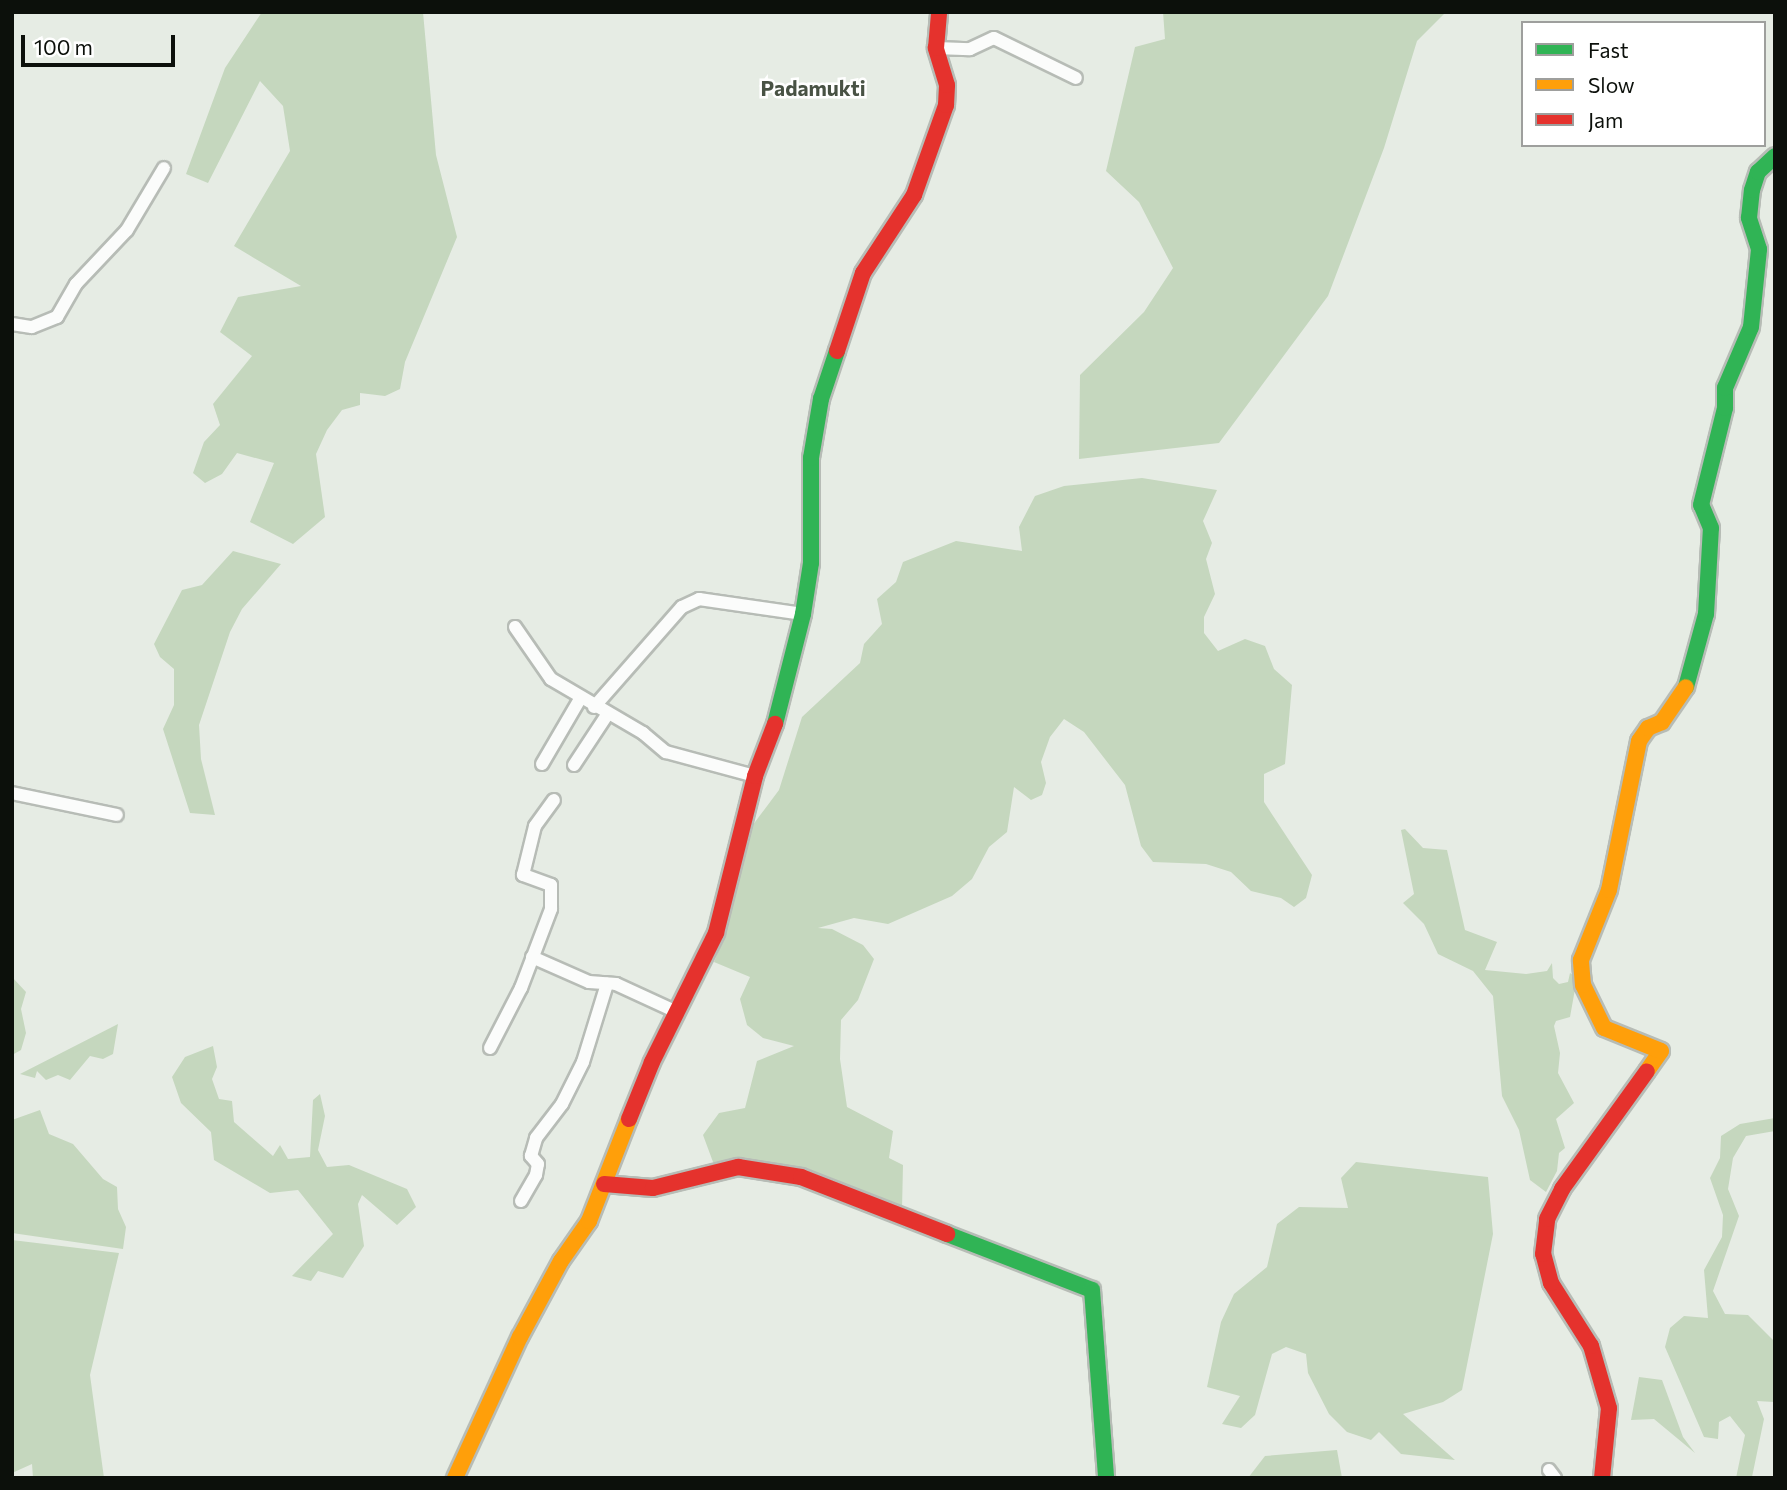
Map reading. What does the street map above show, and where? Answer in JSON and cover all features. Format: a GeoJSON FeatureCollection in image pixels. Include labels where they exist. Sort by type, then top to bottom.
{"type":"FeatureCollection","features":[{"type":"Feature","properties":{"kind":"street"},"geometry":{"type":"LineString","coordinates":[[455,1478],[520,1337],[561,1261],[589,1221],[677,1013],[716,933],[755,776],[776,721],[803,614],[811,563],[811,458],[821,399],[863,272],[914,195],[946,105],[947,85],[936,48],[939,12]]}},
{"type":"Feature","properties":{"kind":"street"},"geometry":{"type":"LineString","coordinates":[[936,48],[967,49],[994,38],[1076,78]]}},
{"type":"Feature","properties":{"kind":"street"},"geometry":{"type":"LineString","coordinates":[[1602,1478],[1610,1426],[1604,1386],[1584,1332],[1551,1283],[1544,1242],[1548,1219],[1562,1189],[1661,1051],[1604,1028],[1583,985],[1581,960],[1609,890],[1639,741],[1648,728],[1662,722],[1685,691],[1706,614],[1711,528],[1701,505],[1725,408],[1725,388],[1751,327],[1759,249],[1749,218],[1752,190],[1758,172],[1775,156]]}},
{"type":"Feature","properties":{"kind":"street"},"geometry":{"type":"LineString","coordinates":[[12,324],[32,327],[57,317],[76,284],[127,230],[164,168]]}},
{"type":"Feature","properties":{"kind":"street"},"geometry":{"type":"LineString","coordinates":[[594,707],[682,607],[699,599],[803,614]]}},
{"type":"Feature","properties":{"kind":"street"},"geometry":{"type":"LineString","coordinates":[[515,627],[548,677],[580,699],[643,733],[666,752],[755,776]]}},
{"type":"Feature","properties":{"kind":"street"},"geometry":{"type":"LineString","coordinates":[[542,764],[580,699]]}},
{"type":"Feature","properties":{"kind":"street"},"geometry":{"type":"LineString","coordinates":[[573,765],[607,715]]}},
{"type":"Feature","properties":{"kind":"street"},"geometry":{"type":"LineString","coordinates":[[12,793],[117,815]]}},
{"type":"Feature","properties":{"kind":"street"},"geometry":{"type":"LineString","coordinates":[[490,1048],[551,909],[552,888],[549,883],[528,880],[523,875],[535,827],[554,800]]}},
{"type":"Feature","properties":{"kind":"street"},"geometry":{"type":"LineString","coordinates":[[532,957],[589,982],[616,984],[677,1013]]}},
{"type":"Feature","properties":{"kind":"street"},"geometry":{"type":"LineString","coordinates":[[521,1201],[536,1175],[538,1164],[531,1156],[536,1138],[562,1104],[583,1062],[607,984]]}},
{"type":"Feature","properties":{"kind":"street"},"geometry":{"type":"LineString","coordinates":[[604,1184],[653,1188],[738,1167],[800,1177],[1092,1290],[1098,1416],[1106,1478]]}},
{"type":"Feature","properties":{"kind":"green space"},"geometry":{"type":"Polygon","coordinates":[[[262,12],[423,12],[436,155],[457,237],[405,362],[400,389],[385,396],[360,393],[360,405],[342,410],[327,430],[316,454],[325,517],[293,544],[250,522],[274,463],[237,453],[222,474],[205,483],[193,473],[204,442],[220,425],[213,404],[252,356],[220,332],[238,297],[301,286],[234,246],[290,151],[283,106],[260,81],[208,183],[186,174],[225,68],[262,12]]]}},
{"type":"Feature","properties":{"kind":"green space"},"geometry":{"type":"Polygon","coordinates":[[[1163,12],[1446,12],[1417,41],[1384,148],[1328,296],[1219,443],[1079,459],[1080,375],[1144,312],[1173,268],[1139,202],[1106,171],[1135,47],[1165,39],[1163,12]]]}},
{"type":"Feature","properties":{"kind":"green space"},"geometry":{"type":"Polygon","coordinates":[[[1142,478],[1217,490],[1203,521],[1212,543],[1206,559],[1215,594],[1204,617],[1204,633],[1218,651],[1245,639],[1265,646],[1274,669],[1292,685],[1285,764],[1264,774],[1264,802],[1312,875],[1306,898],[1294,907],[1281,898],[1251,891],[1231,872],[1206,864],[1153,862],[1141,846],[1125,785],[1084,732],[1064,719],[1050,737],[1041,762],[1046,783],[1042,795],[1031,800],[1014,787],[1007,832],[989,847],[972,879],[952,896],[888,924],[854,918],[818,928],[832,929],[863,945],[874,959],[858,1000],[841,1020],[840,1059],[847,1107],[893,1131],[889,1158],[903,1165],[902,1209],[779,1167],[713,1162],[703,1135],[719,1113],[745,1108],[757,1061],[794,1046],[763,1038],[747,1025],[740,999],[750,977],[714,962],[727,930],[743,838],[779,790],[802,717],[860,663],[864,644],[882,624],[877,599],[896,582],[903,562],[956,541],[1022,551],[1019,527],[1035,496],[1064,486],[1142,478]]]}},
{"type":"Feature","properties":{"kind":"green space"},"geometry":{"type":"Polygon","coordinates":[[[233,551],[281,564],[242,609],[230,632],[199,725],[201,759],[215,815],[190,813],[163,729],[174,705],[174,669],[160,657],[154,644],[182,590],[202,585],[233,551]]]}},
{"type":"Feature","properties":{"kind":"green space"},"geometry":{"type":"Polygon","coordinates":[[[1405,829],[1423,848],[1447,850],[1465,930],[1497,942],[1485,970],[1526,974],[1547,971],[1552,963],[1553,978],[1559,984],[1568,982],[1570,973],[1577,978],[1570,1017],[1556,1021],[1554,1026],[1560,1053],[1558,1073],[1574,1103],[1556,1119],[1565,1148],[1559,1153],[1557,1171],[1546,1192],[1530,1180],[1519,1130],[1502,1096],[1493,996],[1473,971],[1438,954],[1424,924],[1403,903],[1414,894],[1401,830],[1405,829]]]}},
{"type":"Feature","properties":{"kind":"green space"},"geometry":{"type":"Polygon","coordinates":[[[12,977],[26,992],[21,1009],[26,1033],[21,1050],[12,1055],[12,977]]]}},
{"type":"Feature","properties":{"kind":"green space"},"geometry":{"type":"Polygon","coordinates":[[[118,1024],[113,1054],[103,1059],[90,1056],[70,1080],[58,1075],[46,1080],[37,1071],[35,1078],[20,1074],[118,1024]]]}},
{"type":"Feature","properties":{"kind":"green space"},"geometry":{"type":"Polygon","coordinates":[[[213,1046],[217,1067],[212,1079],[219,1099],[232,1101],[234,1122],[273,1156],[280,1145],[288,1159],[310,1157],[313,1100],[320,1094],[325,1116],[318,1150],[327,1167],[349,1165],[407,1189],[416,1207],[397,1225],[362,1195],[358,1204],[364,1246],[343,1278],[318,1271],[311,1281],[292,1276],[333,1234],[298,1190],[270,1193],[214,1160],[211,1132],[181,1103],[172,1077],[185,1057],[213,1046]]]}},
{"type":"Feature","properties":{"kind":"green space"},"geometry":{"type":"Polygon","coordinates":[[[40,1110],[49,1134],[73,1144],[103,1179],[117,1187],[118,1209],[126,1227],[123,1249],[12,1233],[12,1120],[40,1110]]]}},
{"type":"Feature","properties":{"kind":"green space"},"geometry":{"type":"Polygon","coordinates":[[[1775,1118],[1775,1131],[1746,1136],[1733,1158],[1728,1189],[1739,1216],[1713,1291],[1725,1314],[1748,1315],[1775,1342],[1774,1402],[1757,1401],[1764,1419],[1752,1477],[1736,1478],[1745,1435],[1730,1416],[1719,1422],[1718,1439],[1704,1437],[1665,1347],[1670,1328],[1684,1316],[1708,1318],[1704,1270],[1722,1237],[1723,1215],[1710,1178],[1720,1158],[1721,1136],[1740,1124],[1775,1118]]]}},
{"type":"Feature","properties":{"kind":"green space"},"geometry":{"type":"Polygon","coordinates":[[[1356,1162],[1488,1177],[1493,1234],[1462,1390],[1443,1402],[1403,1414],[1455,1460],[1401,1454],[1379,1432],[1371,1440],[1347,1432],[1329,1414],[1308,1373],[1306,1354],[1286,1347],[1272,1354],[1255,1415],[1241,1428],[1222,1424],[1240,1396],[1207,1387],[1221,1322],[1234,1294],[1267,1267],[1277,1224],[1299,1207],[1348,1208],[1341,1178],[1356,1162]]]}},
{"type":"Feature","properties":{"kind":"green space"},"geometry":{"type":"Polygon","coordinates":[[[12,1240],[119,1253],[90,1375],[104,1478],[33,1478],[32,1464],[12,1473],[12,1240]]]}},
{"type":"Feature","properties":{"kind":"green space"},"geometry":{"type":"Polygon","coordinates":[[[1639,1377],[1662,1380],[1683,1437],[1695,1453],[1654,1419],[1631,1420],[1639,1377]]]}},
{"type":"Feature","properties":{"kind":"green space"},"geometry":{"type":"Polygon","coordinates":[[[1337,1450],[1342,1478],[1248,1478],[1265,1456],[1337,1450]]]}},
{"type":"Feature","properties":{"kind":"traffic: fast"},"geometry":{"type":"LineString","coordinates":[[1686,687],[1706,614],[1711,528],[1701,505],[1725,408],[1725,388],[1751,327],[1759,249],[1749,218],[1752,190],[1758,172],[1775,156]]}},
{"type":"Feature","properties":{"kind":"traffic: fast"},"geometry":{"type":"LineString","coordinates":[[775,724],[803,614],[811,563],[811,458],[821,399],[837,351]]}},
{"type":"Feature","properties":{"kind":"traffic: fast"},"geometry":{"type":"LineString","coordinates":[[947,1234],[1092,1290],[1106,1478]]}},
{"type":"Feature","properties":{"kind":"traffic: slow"},"geometry":{"type":"LineString","coordinates":[[1647,1071],[1661,1051],[1604,1028],[1583,985],[1581,960],[1609,890],[1639,741],[1648,728],[1662,722],[1686,687]]}},
{"type":"Feature","properties":{"kind":"traffic: slow"},"geometry":{"type":"LineString","coordinates":[[455,1478],[520,1337],[561,1261],[589,1221],[629,1119]]}},
{"type":"Feature","properties":{"kind":"traffic: jam"},"geometry":{"type":"LineString","coordinates":[[837,351],[863,273],[914,195],[946,105],[947,85],[936,48],[939,12]]}},
{"type":"Feature","properties":{"kind":"traffic: jam"},"geometry":{"type":"LineString","coordinates":[[629,1119],[652,1062],[716,933],[755,776],[775,724]]}},
{"type":"Feature","properties":{"kind":"traffic: jam"},"geometry":{"type":"LineString","coordinates":[[1602,1478],[1609,1408],[1591,1346],[1551,1283],[1543,1254],[1547,1219],[1562,1189],[1647,1071]]}},
{"type":"Feature","properties":{"kind":"traffic: jam"},"geometry":{"type":"LineString","coordinates":[[604,1184],[653,1188],[738,1167],[801,1177],[947,1234]]}},
{"type":"Feature","properties":{"kind":"district","name":"Padamukti"},"geometry":{"type":"Point","coordinates":[813,88]}}]}
